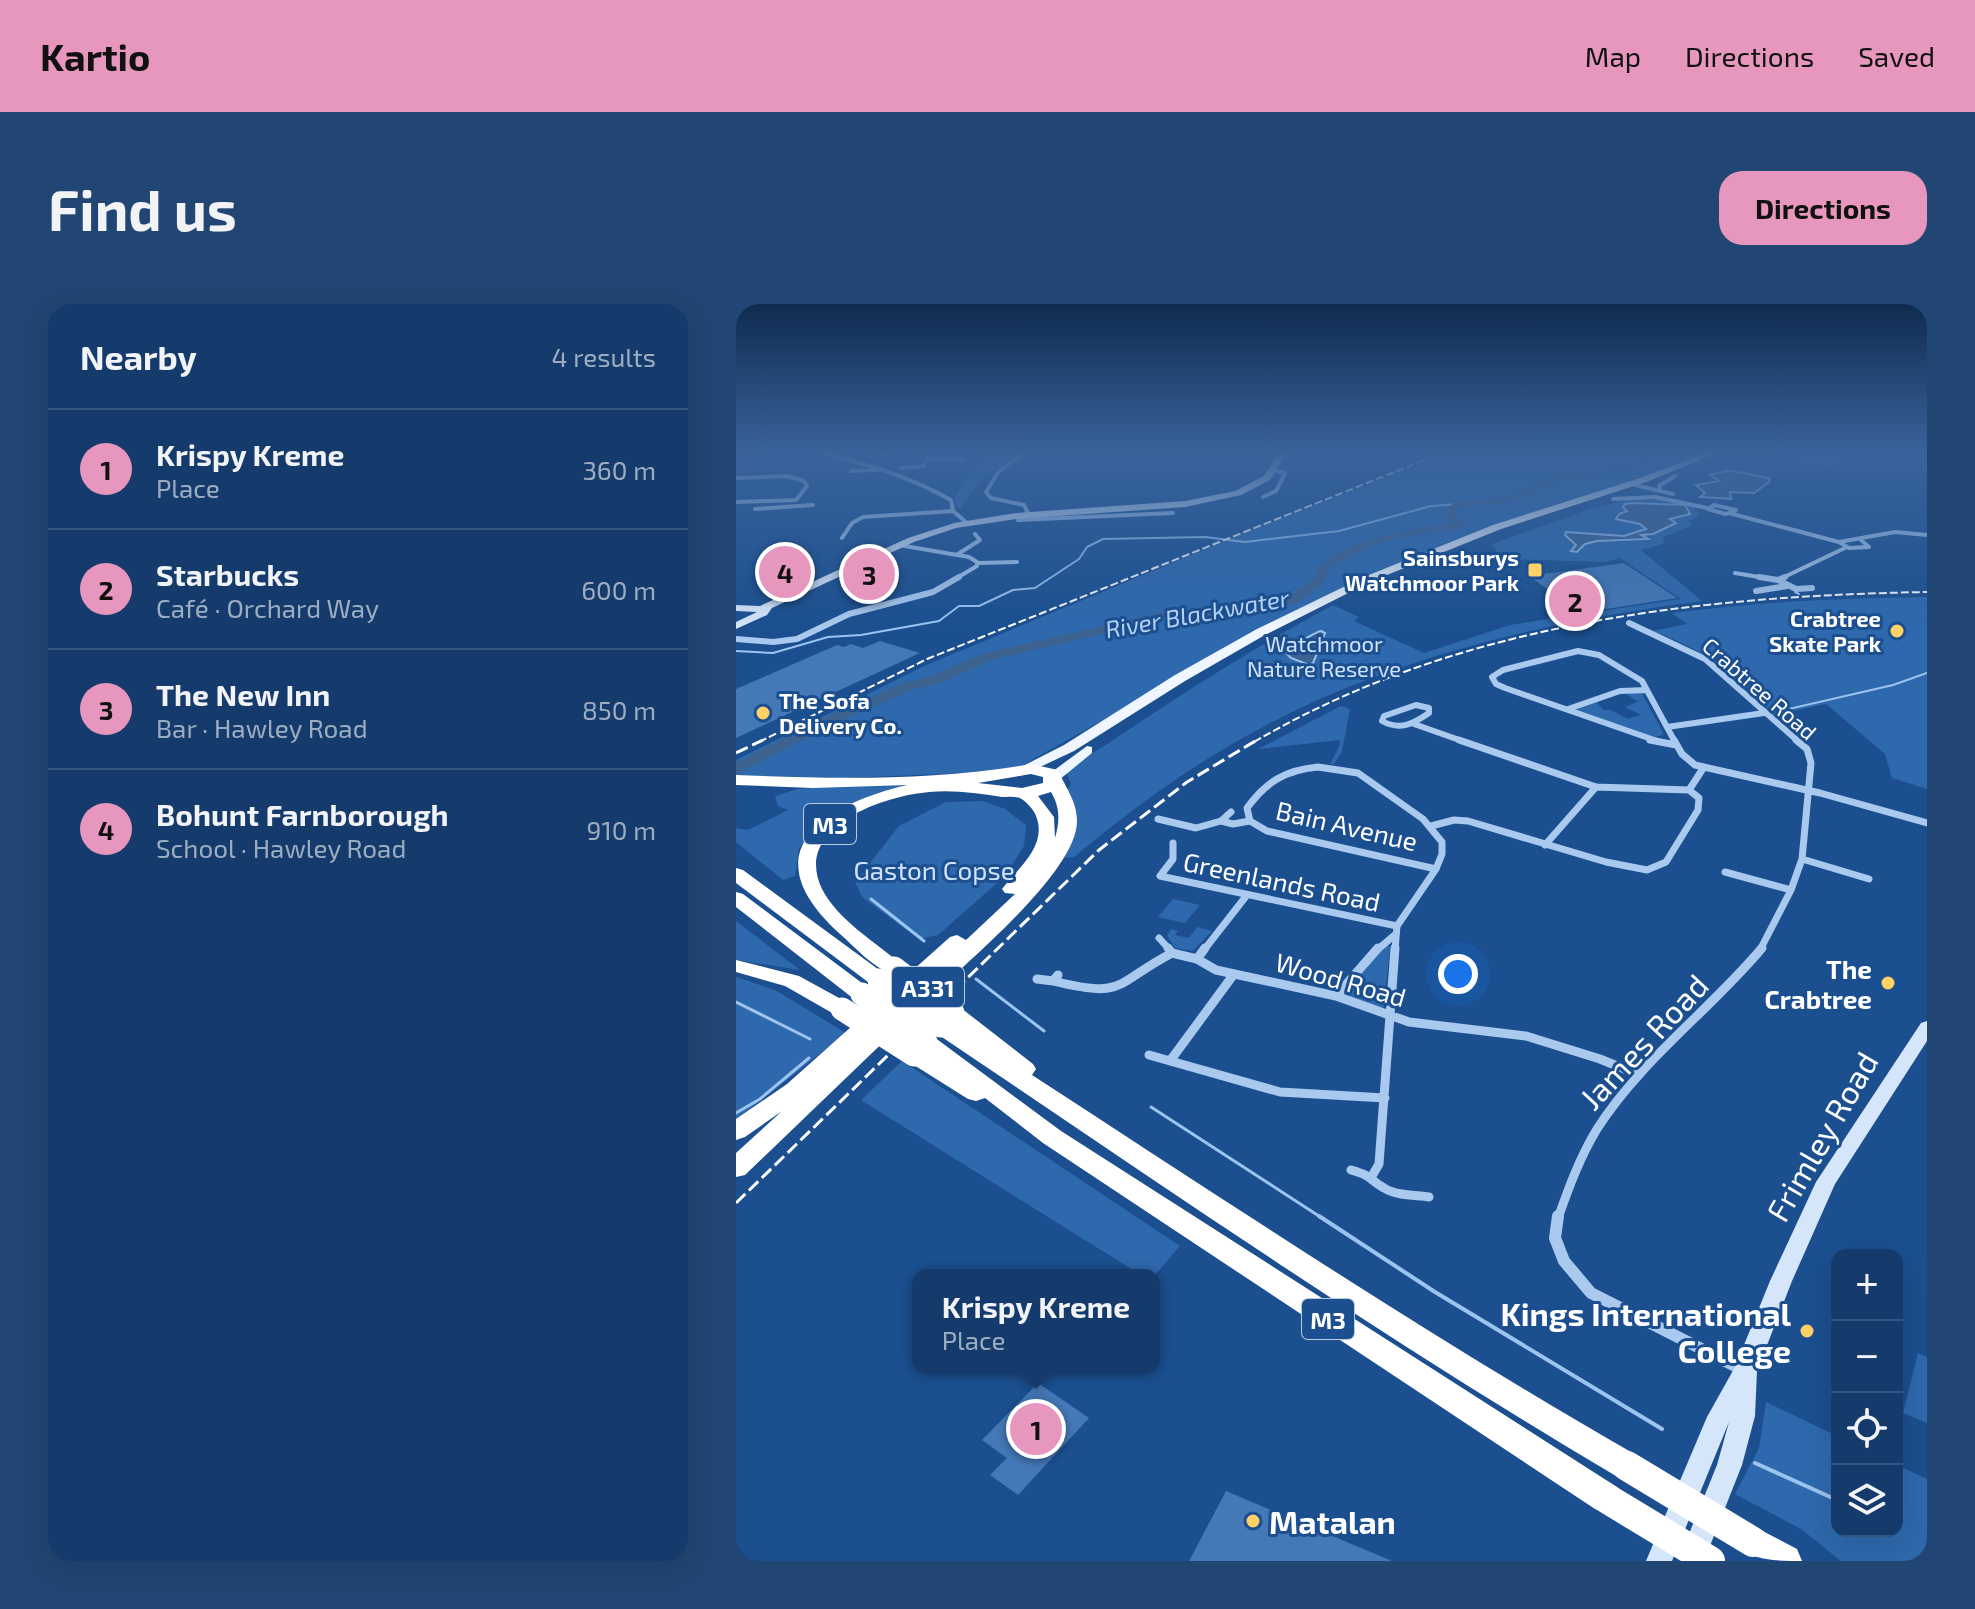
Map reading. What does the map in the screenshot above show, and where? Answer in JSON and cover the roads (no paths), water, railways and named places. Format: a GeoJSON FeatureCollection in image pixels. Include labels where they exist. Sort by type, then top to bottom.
{"type":"FeatureCollection","features":[{"type":"Feature","properties":{"kind":"highway"},"geometry":{"type":"LineString","coordinates":[[1016,783],[1043,790],[1054,779]]}},
{"type":"Feature","properties":{"kind":"highway","name":"A331"},"geometry":{"type":"LineString","coordinates":[[736,1168],[1044,875],[1062,846],[1066,829],[1065,803],[1054,779]]}},
{"type":"Feature","properties":{"kind":"highway","name":"M3"},"geometry":{"type":"LineString","coordinates":[[736,780],[1016,783]]}},
{"type":"Feature","properties":{"kind":"highway","name":"A331"},"geometry":{"type":"LineString","coordinates":[[736,1131],[795,1090],[846,1045],[1031,869],[1046,842],[1047,821],[1038,805],[1016,783]]}},
{"type":"Feature","properties":{"kind":"highway","name":"M3"},"geometry":{"type":"LineString","coordinates":[[878,981],[842,924],[815,895],[807,881],[804,864],[813,842],[843,815],[869,802],[906,791],[1016,783]]}},
{"type":"Feature","properties":{"kind":"highway","name":"M3"},"geometry":{"type":"LineString","coordinates":[[736,874],[878,981],[1052,1137],[1606,1498],[1710,1561]]}},
{"type":"Feature","properties":{"kind":"highway","name":"M3"},"geometry":{"type":"LineString","coordinates":[[736,898],[878,981],[934,1034],[1128,1151],[1508,1397],[1785,1561]]}},
{"type":"Feature","properties":{"kind":"highway","name":"M3"},"geometry":{"type":"LineString","coordinates":[[736,966],[792,981],[842,1009],[934,1034]]}},
{"type":"Feature","properties":{"kind":"main road"},"geometry":{"type":"LineString","coordinates":[[736,626],[755,611],[779,603],[931,532],[967,523],[1029,515],[1103,514],[1139,510]]}},
{"type":"Feature","properties":{"kind":"main road"},"geometry":{"type":"LineString","coordinates":[[1016,783],[1193,671],[1261,632],[1347,589],[1451,545],[1553,510]]}},
{"type":"Feature","properties":{"kind":"main road"},"geometry":{"type":"LineString","coordinates":[[1054,779],[1074,759],[1164,699],[1312,614],[1498,534],[1578,510]]}},
{"type":"Feature","properties":{"kind":"main road","name":"Frimley Road"},"geometry":{"type":"LineString","coordinates":[[1659,1561],[1719,1417],[1745,1371],[1826,1182],[1919,1051],[1927,1027]]}},
{"type":"Feature","properties":{"kind":"main road","name":"Frimley Road"},"geometry":{"type":"LineString","coordinates":[[1691,1561],[1719,1491],[1747,1401],[1745,1371]]}},
{"type":"Feature","properties":{"kind":"street"},"geometry":{"type":"LineString","coordinates":[[1026,510],[1029,515]]}},
{"type":"Feature","properties":{"kind":"street"},"geometry":{"type":"LineString","coordinates":[[1710,510],[1839,542],[1847,547]]}},
{"type":"Feature","properties":{"kind":"street"},"geometry":{"type":"LineString","coordinates":[[842,538],[852,523],[863,517],[953,511],[967,523]]}},
{"type":"Feature","properties":{"kind":"street"},"geometry":{"type":"LineString","coordinates":[[1729,513],[1736,511],[1868,543],[1869,547],[1847,547],[1778,580]]}},
{"type":"Feature","properties":{"kind":"street"},"geometry":{"type":"LineString","coordinates":[[1705,516],[1714,512]]}},
{"type":"Feature","properties":{"kind":"street"},"geometry":{"type":"LineString","coordinates":[[1018,520],[1173,513]]}},
{"type":"Feature","properties":{"kind":"street"},"geometry":{"type":"LineString","coordinates":[[1861,540],[1889,530],[1927,535]]}},
{"type":"Feature","properties":{"kind":"street"},"geometry":{"type":"LineString","coordinates":[[958,554],[980,540],[975,534]]}},
{"type":"Feature","properties":{"kind":"street"},"geometry":{"type":"LineString","coordinates":[[1839,542],[1846,539]]}},
{"type":"Feature","properties":{"kind":"street"},"geometry":{"type":"LineString","coordinates":[[899,545],[958,554],[977,563],[1018,563],[1024,558]]}},
{"type":"Feature","properties":{"kind":"street"},"geometry":{"type":"LineString","coordinates":[[736,639],[773,642],[797,639],[849,614],[933,592],[971,571],[977,563]]}},
{"type":"Feature","properties":{"kind":"street"},"geometry":{"type":"LineString","coordinates":[[1735,573],[1778,580],[1787,586]]}},
{"type":"Feature","properties":{"kind":"street"},"geometry":{"type":"LineString","coordinates":[[1756,591],[1787,586],[1812,588]]}},
{"type":"Feature","properties":{"kind":"street","name":"Crabtree Road"},"geometry":{"type":"LineString","coordinates":[[1629,623],[1705,659],[1807,749],[1811,759],[1808,790]]}},
{"type":"Feature","properties":{"kind":"street"},"geometry":{"type":"LineString","coordinates":[[1676,745],[1648,739],[1502,687],[1492,677],[1503,670],[1584,651],[1599,655],[1636,676],[1688,761],[1927,823]]}},
{"type":"Feature","properties":{"kind":"street"},"geometry":{"type":"LineString","coordinates":[[1568,710],[1620,691],[1647,690]]}},
{"type":"Feature","properties":{"kind":"street"},"geometry":{"type":"LineString","coordinates":[[1414,724],[1429,713],[1429,708],[1411,706],[1384,716],[1382,721],[1393,727],[1414,724],[1596,787],[1689,790],[1699,798],[1700,804],[1666,862],[1647,870],[1545,845],[1468,821],[1454,820],[1431,826]]}},
{"type":"Feature","properties":{"kind":"street"},"geometry":{"type":"LineString","coordinates":[[1667,727],[1764,713]]}},
{"type":"Feature","properties":{"kind":"street"},"geometry":{"type":"LineString","coordinates":[[1689,790],[1704,767]]}},
{"type":"Feature","properties":{"kind":"street","name":"Bain Avenue"},"geometry":{"type":"LineString","coordinates":[[1250,821],[1247,807],[1274,776],[1286,771],[1339,769],[1358,773],[1431,826],[1443,846],[1436,869],[1396,930],[1336,996]]}},
{"type":"Feature","properties":{"kind":"street"},"geometry":{"type":"LineString","coordinates":[[1545,845],[1596,787]]}},
{"type":"Feature","properties":{"kind":"street","name":"James Road"},"geometry":{"type":"LineString","coordinates":[[1745,1371],[1597,1297],[1579,1281],[1558,1249],[1555,1238],[1559,1210],[1585,1147],[1639,1075],[1730,986],[1765,945],[1802,859],[1808,790]]}},
{"type":"Feature","properties":{"kind":"street"},"geometry":{"type":"LineString","coordinates":[[1221,821],[1231,812]]}},
{"type":"Feature","properties":{"kind":"street","name":"Bain Avenue"},"geometry":{"type":"LineString","coordinates":[[1158,819],[1196,828],[1221,821],[1233,824],[1250,821],[1273,833],[1436,869]]}},
{"type":"Feature","properties":{"kind":"street","name":"Greenlands Road"},"geometry":{"type":"LineString","coordinates":[[1173,843],[1173,859],[1156,879],[1247,895],[1396,930]]}},
{"type":"Feature","properties":{"kind":"street"},"geometry":{"type":"LineString","coordinates":[[1802,859],[1869,879]]}},
{"type":"Feature","properties":{"kind":"street"},"geometry":{"type":"LineString","coordinates":[[1725,872],[1791,890]]}},
{"type":"Feature","properties":{"kind":"street"},"geometry":{"type":"LineString","coordinates":[[1197,959],[1247,895]]}},
{"type":"Feature","properties":{"kind":"street","name":"Bain Avenue"},"geometry":{"type":"LineString","coordinates":[[1374,1170],[1385,1098],[1396,930]]}},
{"type":"Feature","properties":{"kind":"street"},"geometry":{"type":"LineString","coordinates":[[1037,979],[1055,978],[1090,990],[1121,986],[1172,953],[1157,936]]}},
{"type":"Feature","properties":{"kind":"street","name":"Wood Road"},"geometry":{"type":"LineString","coordinates":[[1172,953],[1197,959],[1216,970],[1336,996],[1389,1017],[1526,1036],[1577,1051],[1639,1075]]}},
{"type":"Feature","properties":{"kind":"street"},"geometry":{"type":"LineString","coordinates":[[1170,1061],[1234,974]]}},
{"type":"Feature","properties":{"kind":"street"},"geometry":{"type":"LineString","coordinates":[[1149,1055],[1290,1094],[1385,1098]]}},
{"type":"Feature","properties":{"kind":"street"},"geometry":{"type":"LineString","coordinates":[[1351,1170],[1374,1170],[1381,1187],[1394,1193],[1429,1197]]}},
{"type":"Feature","properties":{"kind":"waterway"},"geometry":{"type":"LineString","coordinates":[[736,651],[773,653],[828,637],[861,635],[939,621],[959,606],[979,606],[1013,590],[1035,588],[1079,559],[1087,547],[1103,539],[1205,537],[1245,542],[1339,531],[1418,510]]}},
{"type":"Feature","properties":{"kind":"waterway","name":"River Blackwater"},"geometry":{"type":"LineString","coordinates":[[736,770],[826,722],[911,685],[936,680],[986,657],[1172,614],[1215,614],[1257,602],[1291,601],[1321,579],[1322,570],[1342,555],[1364,545],[1401,534],[1463,525],[1448,515],[1453,510]]}},
{"type":"Feature","properties":{"kind":"waterway"},"geometry":{"type":"LineString","coordinates":[[1795,592],[1799,594]]}},
{"type":"Feature","properties":{"kind":"waterway"},"geometry":{"type":"LineString","coordinates":[[1776,712],[1893,685],[1927,673]]}},
{"type":"Feature","properties":{"kind":"waterway"},"geometry":{"type":"LineString","coordinates":[[871,899],[924,941]]}},
{"type":"Feature","properties":{"kind":"waterway"},"geometry":{"type":"LineString","coordinates":[[976,979],[1044,1031]]}},
{"type":"Feature","properties":{"kind":"waterway"},"geometry":{"type":"LineString","coordinates":[[736,1002],[810,1039]]}},
{"type":"Feature","properties":{"kind":"waterway"},"geometry":{"type":"LineString","coordinates":[[736,1113],[760,1099],[809,1058]]}},
{"type":"Feature","properties":{"kind":"waterway"},"geometry":{"type":"LineString","coordinates":[[1151,1107],[1322,1218]]}},
{"type":"Feature","properties":{"kind":"waterway"},"geometry":{"type":"LineString","coordinates":[[1319,1216],[1435,1292],[1662,1429]]}},
{"type":"Feature","properties":{"kind":"waterway"},"geometry":{"type":"LineString","coordinates":[[1755,1463],[1831,1497]]}},
{"type":"Feature","properties":{"kind":"railway"},"geometry":{"type":"LineString","coordinates":[[759,742],[927,659],[1300,510]]}},
{"type":"Feature","properties":{"kind":"railway"},"geometry":{"type":"LineString","coordinates":[[1254,742],[1332,702],[1412,669],[1496,643],[1580,624],[1753,600],[1927,592]]}},
{"type":"Feature","properties":{"kind":"railway"},"geometry":{"type":"LineString","coordinates":[[736,753],[763,740]]}},
{"type":"Feature","properties":{"kind":"railway"},"geometry":{"type":"LineString","coordinates":[[736,1203],[1099,850],[1187,782],[1257,740]]}},
{"type":"Feature","properties":{"kind":"place","name":"Sainsburys Watchmoor Park"},"geometry":{"type":"Point","coordinates":[1535,570]}},
{"type":"Feature","properties":{"kind":"place","name":"Bohunt Farnborough"},"geometry":{"type":"Point","coordinates":[785,572]}},
{"type":"Feature","properties":{"kind":"place","name":"The New Inn"},"geometry":{"type":"Point","coordinates":[869,574]}},
{"type":"Feature","properties":{"kind":"place","name":"Starbucks"},"geometry":{"type":"Point","coordinates":[1575,601]}},
{"type":"Feature","properties":{"kind":"place","name":"Crabtree Skate Park"},"geometry":{"type":"Point","coordinates":[1897,631]}},
{"type":"Feature","properties":{"kind":"place","name":"The Sofa Delivery Co."},"geometry":{"type":"Point","coordinates":[763,713]}},
{"type":"Feature","properties":{"kind":"place","name":"The Crabtree"},"geometry":{"type":"Point","coordinates":[1888,983]}},
{"type":"Feature","properties":{"kind":"place","name":"Kings International College"},"geometry":{"type":"Point","coordinates":[1807,1331]}},
{"type":"Feature","properties":{"kind":"place","name":"Krispy Kreme"},"geometry":{"type":"Point","coordinates":[1036,1429]}},
{"type":"Feature","properties":{"kind":"place","name":"Matalan"},"geometry":{"type":"Point","coordinates":[1253,1521]}},
{"type":"Feature","properties":{"kind":"park label","name":"Watchmoor Nature Reserve"},"geometry":{"type":"Point","coordinates":[1324,656]}},
{"type":"Feature","properties":{"kind":"park label","name":"Gaston Copse"},"geometry":{"type":"Point","coordinates":[934,869]}}]}
